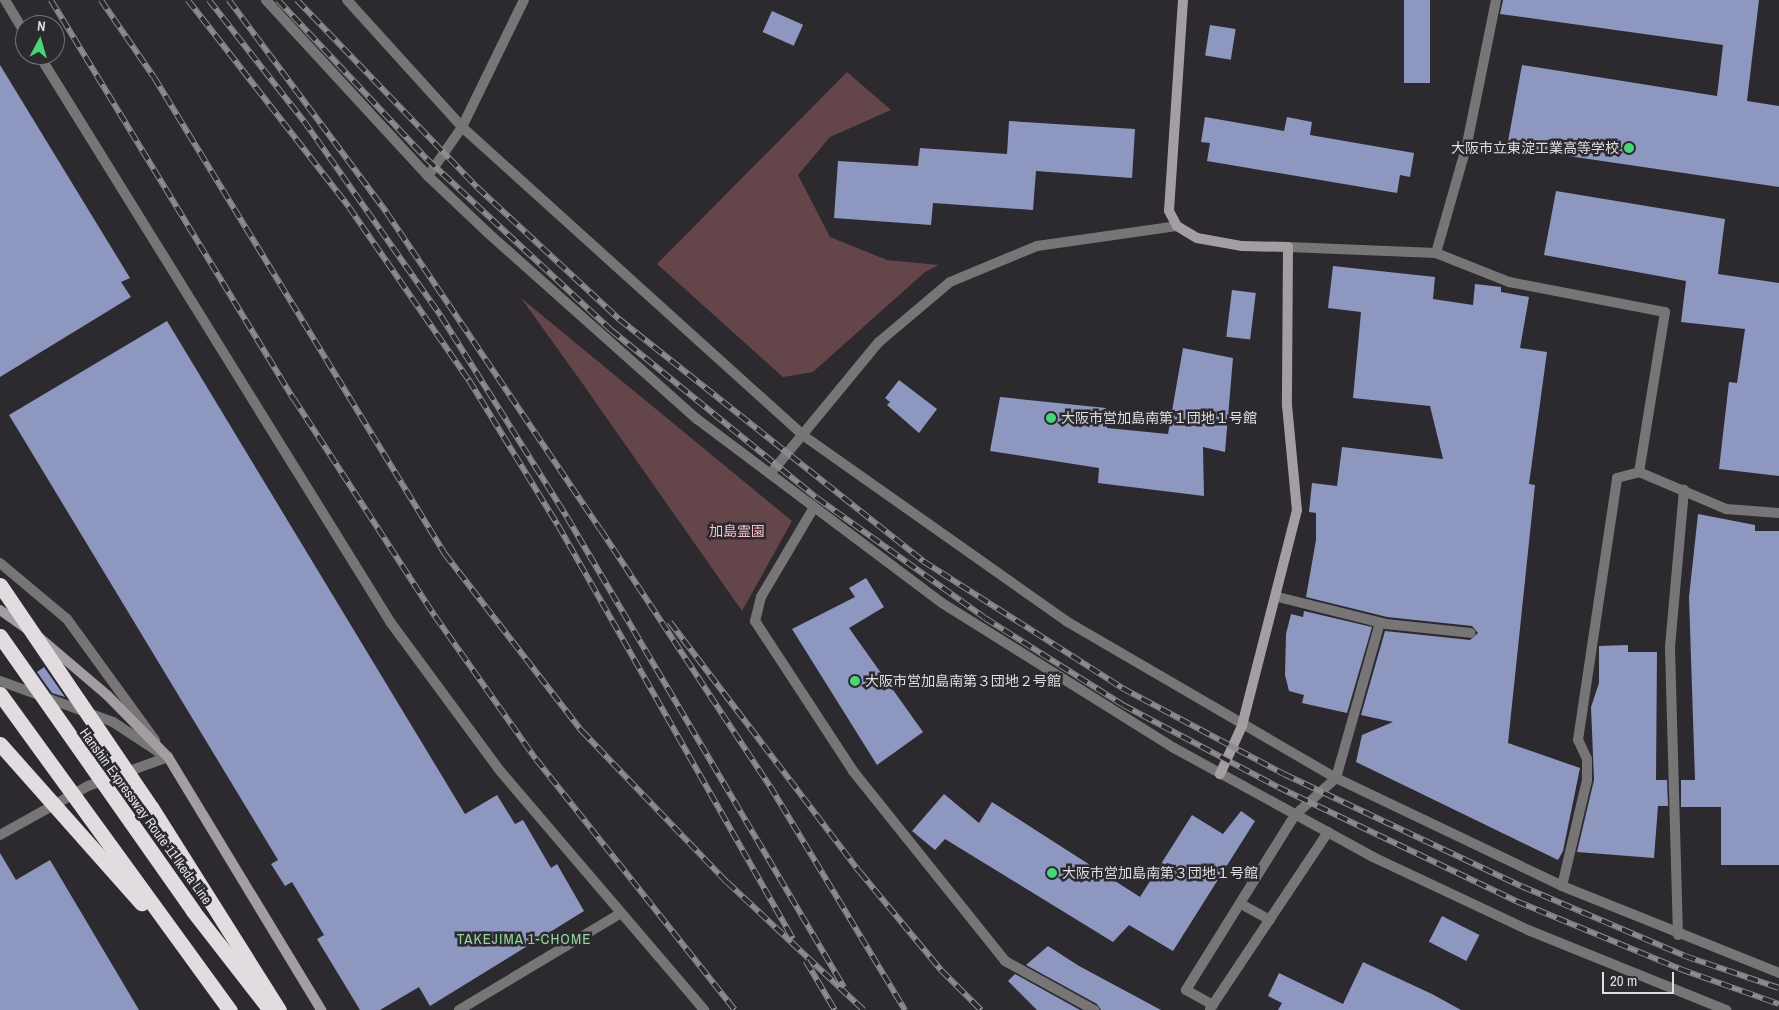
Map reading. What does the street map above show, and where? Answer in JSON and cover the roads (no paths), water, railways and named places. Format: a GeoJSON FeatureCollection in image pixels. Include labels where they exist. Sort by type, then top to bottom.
{"type":"FeatureCollection","features":[{"type":"Feature","properties":{"kind":"highway"},"geometry":{"type":"LineString","coordinates":[[0,585],[223,916],[280,1010]]}},
{"type":"Feature","properties":{"kind":"highway","name":"Hanshin Expressway Route 11 Ikeda Line"},"geometry":{"type":"LineString","coordinates":[[0,636],[193,911],[270,1010]]}},
{"type":"Feature","properties":{"kind":"highway"},"geometry":{"type":"LineString","coordinates":[[0,694],[230,1010]]}},
{"type":"Feature","properties":{"kind":"highway"},"geometry":{"type":"LineString","coordinates":[[0,744],[206,978]]}},
{"type":"Feature","properties":{"kind":"street"},"geometry":{"type":"LineString","coordinates":[[5,0],[15,16]]}},
{"type":"Feature","properties":{"kind":"street"},"geometry":{"type":"LineString","coordinates":[[266,0],[428,176],[697,419],[770,474],[812,509],[942,603],[1220,774],[1295,815],[1528,930],[1726,1010]]}},
{"type":"Feature","properties":{"kind":"street"},"geometry":{"type":"LineString","coordinates":[[347,0],[462,127],[804,436],[1066,621],[1242,726],[1336,778],[1562,886],[1678,935],[1779,973]]}},
{"type":"Feature","properties":{"kind":"street"},"geometry":{"type":"LineString","coordinates":[[428,176],[462,127],[524,0]]}},
{"type":"Feature","properties":{"kind":"street"},"geometry":{"type":"LineString","coordinates":[[1183,0],[1168,196],[1169,211],[1177,226],[1197,238],[1288,247],[1436,253],[1509,282],[1665,312],[1639,472]]}},
{"type":"Feature","properties":{"kind":"street"},"geometry":{"type":"LineString","coordinates":[[1436,253],[1467,144],[1496,0]]}},
{"type":"Feature","properties":{"kind":"street"},"geometry":{"type":"LineString","coordinates":[[45,65],[391,623],[501,772],[704,1010]]}},
{"type":"Feature","properties":{"kind":"street"},"geometry":{"type":"LineString","coordinates":[[770,474],[804,436],[878,342],[950,282],[1037,246],[1177,226]]}},
{"type":"Feature","properties":{"kind":"street"},"geometry":{"type":"LineString","coordinates":[[1220,774],[1242,726],[1278,597],[1297,510],[1287,405],[1288,247]]}},
{"type":"Feature","properties":{"kind":"street"},"geometry":{"type":"LineString","coordinates":[[1562,886],[1587,780],[1587,759],[1578,740],[1617,478],[1639,472],[1726,509],[1779,513]]}},
{"type":"Feature","properties":{"kind":"street"},"geometry":{"type":"LineString","coordinates":[[1678,935],[1670,647],[1684,490]]}},
{"type":"Feature","properties":{"kind":"street"},"geometry":{"type":"LineString","coordinates":[[812,509],[761,596],[755,621],[853,771],[1005,961],[1094,1010]]}},
{"type":"Feature","properties":{"kind":"street"},"geometry":{"type":"LineString","coordinates":[[0,563],[67,619],[168,757],[322,1010]]}},
{"type":"Feature","properties":{"kind":"street"},"geometry":{"type":"LineString","coordinates":[[1278,597],[1380,623],[1471,633]]}},
{"type":"Feature","properties":{"kind":"street"},"geometry":{"type":"LineString","coordinates":[[0,610],[56,649],[168,757]]}},
{"type":"Feature","properties":{"kind":"street"},"geometry":{"type":"LineString","coordinates":[[1328,832],[1211,1008],[1186,990],[1295,815],[1336,778],[1380,623]]}},
{"type":"Feature","properties":{"kind":"street"},"geometry":{"type":"LineString","coordinates":[[0,681],[113,722],[168,757]]}},
{"type":"Feature","properties":{"kind":"street"},"geometry":{"type":"LineString","coordinates":[[0,835],[88,786],[168,757]]}},
{"type":"Feature","properties":{"kind":"street"},"geometry":{"type":"LineString","coordinates":[[1241,904],[1270,920]]}},
{"type":"Feature","properties":{"kind":"street"},"geometry":{"type":"LineString","coordinates":[[459,1010],[621,912]]}},
{"type":"Feature","properties":{"kind":"railway"},"geometry":{"type":"LineString","coordinates":[[51,0],[294,399],[435,616],[536,759],[735,1010]]}},
{"type":"Feature","properties":{"kind":"railway"},"geometry":{"type":"LineString","coordinates":[[101,0],[154,77],[445,554],[582,731],[727,882],[864,1010]]}},
{"type":"Feature","properties":{"kind":"railway"},"geometry":{"type":"LineString","coordinates":[[188,0],[349,207],[469,380],[558,525],[793,939]]}},
{"type":"Feature","properties":{"kind":"railway"},"geometry":{"type":"LineString","coordinates":[[209,0],[304,121],[441,316],[567,517],[844,987]]}},
{"type":"Feature","properties":{"kind":"railway"},"geometry":{"type":"LineString","coordinates":[[229,0],[387,213],[601,530],[770,786],[905,1010]]}},
{"type":"Feature","properties":{"kind":"railway"},"geometry":{"type":"LineString","coordinates":[[278,0],[427,159],[611,330],[817,498],[985,618],[1123,705],[1278,787],[1516,901],[1680,969],[1779,1004]]}},
{"type":"Feature","properties":{"kind":"railway"},"geometry":{"type":"LineString","coordinates":[[297,0],[477,187],[619,319],[923,561],[1122,688],[1284,774],[1521,886],[1685,956],[1779,988]]}},
{"type":"Feature","properties":{"kind":"railway"},"geometry":{"type":"LineString","coordinates":[[670,622],[860,872],[941,970],[981,1010]]}},
{"type":"Feature","properties":{"kind":"railway"},"geometry":{"type":"LineString","coordinates":[[806,961],[835,1010]]}},
{"type":"Feature","properties":{"kind":"place","name":"大阪市立東淀工業高等学校"},"geometry":{"type":"Point","coordinates":[1629,148]}},
{"type":"Feature","properties":{"kind":"place","name":"大阪市営加島南第１団地１号館"},"geometry":{"type":"Point","coordinates":[1051,418]}},
{"type":"Feature","properties":{"kind":"place","name":"大阪市営加島南第３団地２号館"},"geometry":{"type":"Point","coordinates":[855,681]}},
{"type":"Feature","properties":{"kind":"place","name":"大阪市営加島南第３団地１号館"},"geometry":{"type":"Point","coordinates":[1052,873]}},
{"type":"Feature","properties":{"kind":"district","name":"TAKEJIMA 1-CHOME"},"geometry":{"type":"Point","coordinates":[524,939]}},
{"type":"Feature","properties":{"kind":"park label","name":"加島霊園"},"geometry":{"type":"Point","coordinates":[737,531]}}]}
